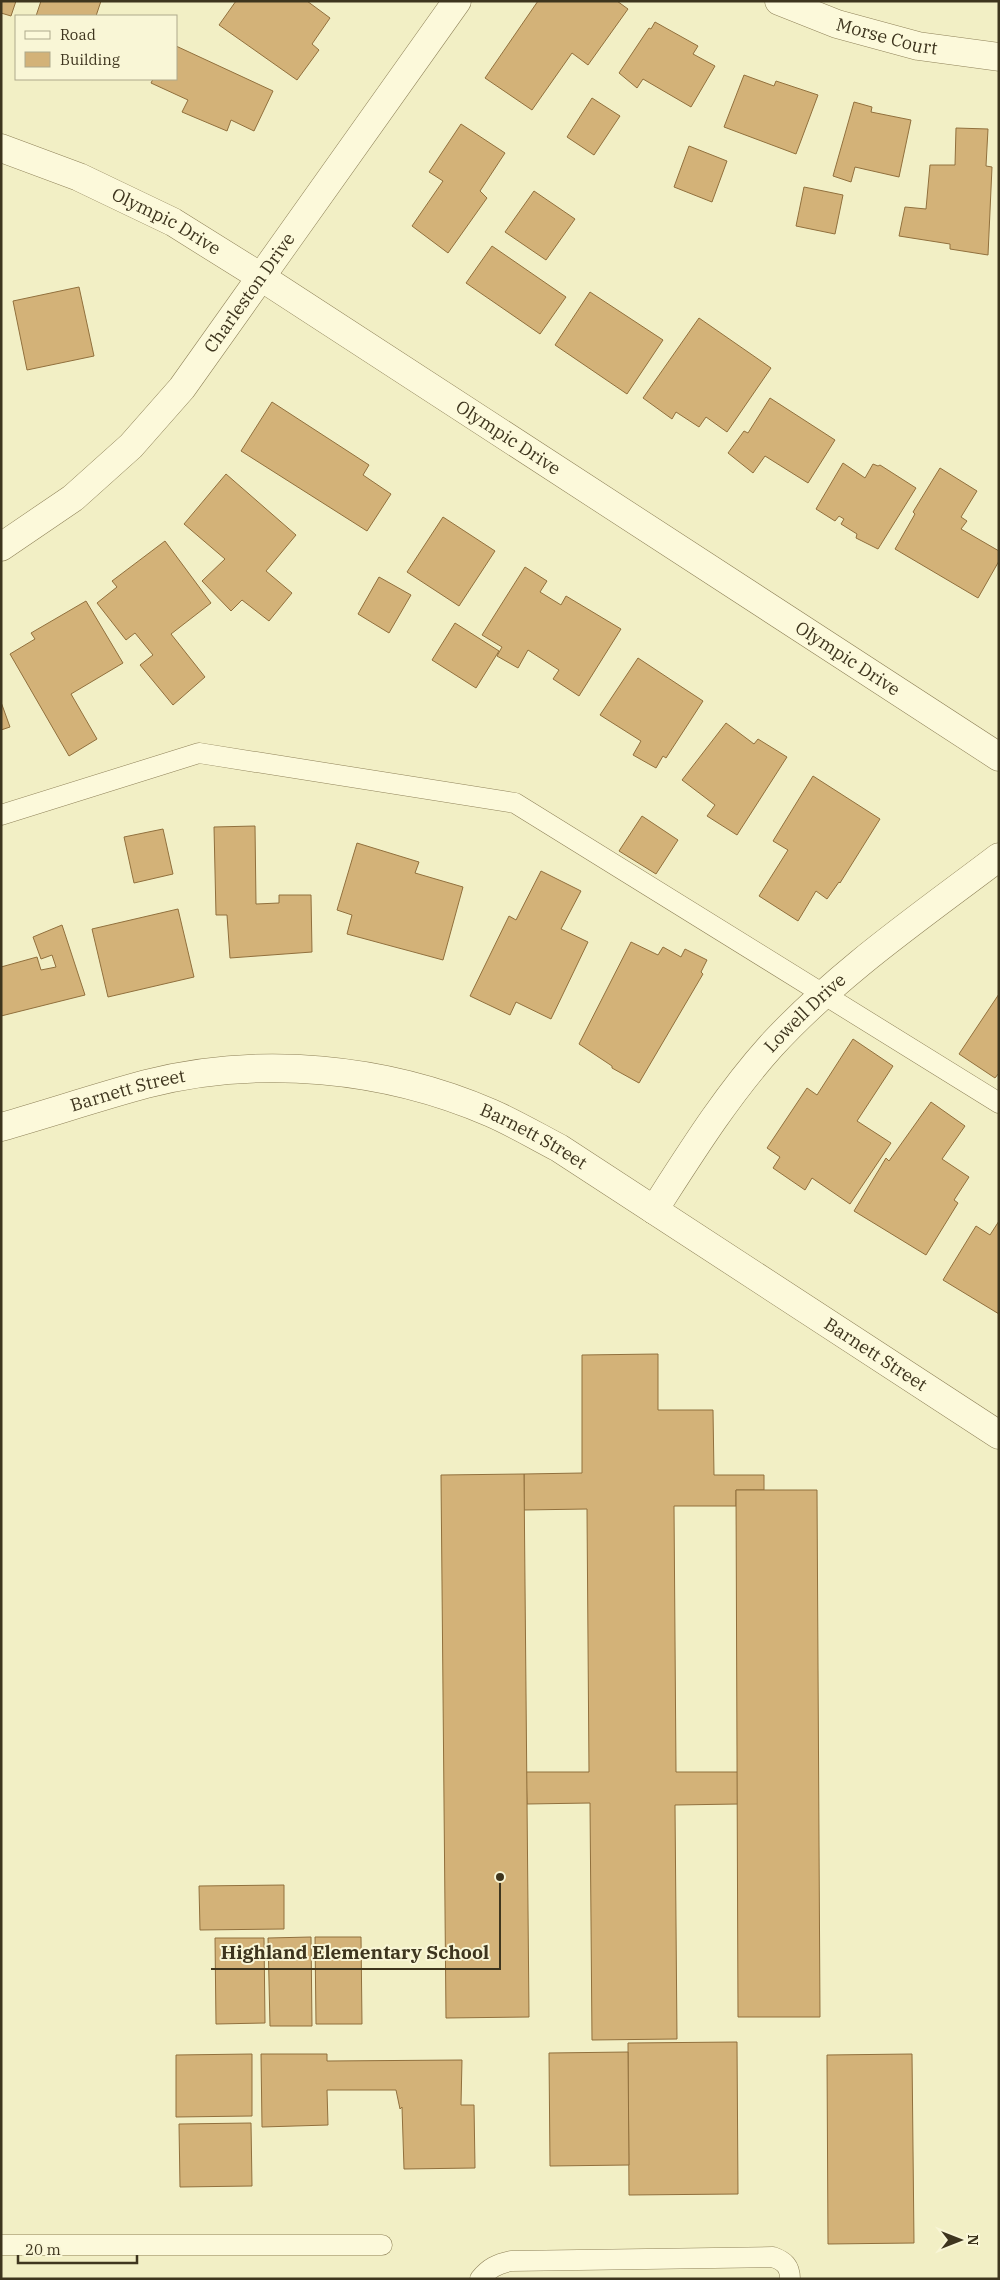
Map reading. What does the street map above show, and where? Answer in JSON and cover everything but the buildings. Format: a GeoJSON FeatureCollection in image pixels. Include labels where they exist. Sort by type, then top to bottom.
{"type":"FeatureCollection","features":[{"type":"Feature","properties":{"kind":"street","name":"Charleston Drive"},"geometry":{"type":"LineString","coordinates":[[1,547],[73,498],[131,446],[182,388],[457,1]]}},
{"type":"Feature","properties":{"kind":"street","name":"Morse Court"},"geometry":{"type":"LineString","coordinates":[[779,1],[837,24],[918,46],[999,57]]}},
{"type":"Feature","properties":{"kind":"street","name":"Olympic Drive"},"geometry":{"type":"LineString","coordinates":[[1,148],[80,177],[173,222],[261,277],[999,757]]}},
{"type":"Feature","properties":{"kind":"street","name":"Lowell Drive"},"geometry":{"type":"LineString","coordinates":[[654,1210],[712,1122],[771,1047],[837,981],[999,857]]}},
{"type":"Feature","properties":{"kind":"street","name":"Barnett Street"},"geometry":{"type":"LineString","coordinates":[[1,1127],[148,1084],[213,1072],[289,1068],[365,1076],[429,1090],[491,1113],[559,1148],[999,1435]]}},
{"type":"Feature","properties":{"kind":"lane"},"geometry":{"type":"LineString","coordinates":[[1,815],[199,753],[515,803],[999,1104]]}},
{"type":"Feature","properties":{"kind":"lane"},"geometry":{"type":"LineString","coordinates":[[1,2245],[382,2245]]}},
{"type":"Feature","properties":{"kind":"lane"},"geometry":{"type":"LineString","coordinates":[[480,2279],[489,2269],[510,2261],[773,2257],[786,2264],[790,2271],[790,2279]]}},
{"type":"Feature","properties":{"kind":"place","name":"Highland Elementary School"},"geometry":{"type":"Point","coordinates":[500,1877]}}]}
